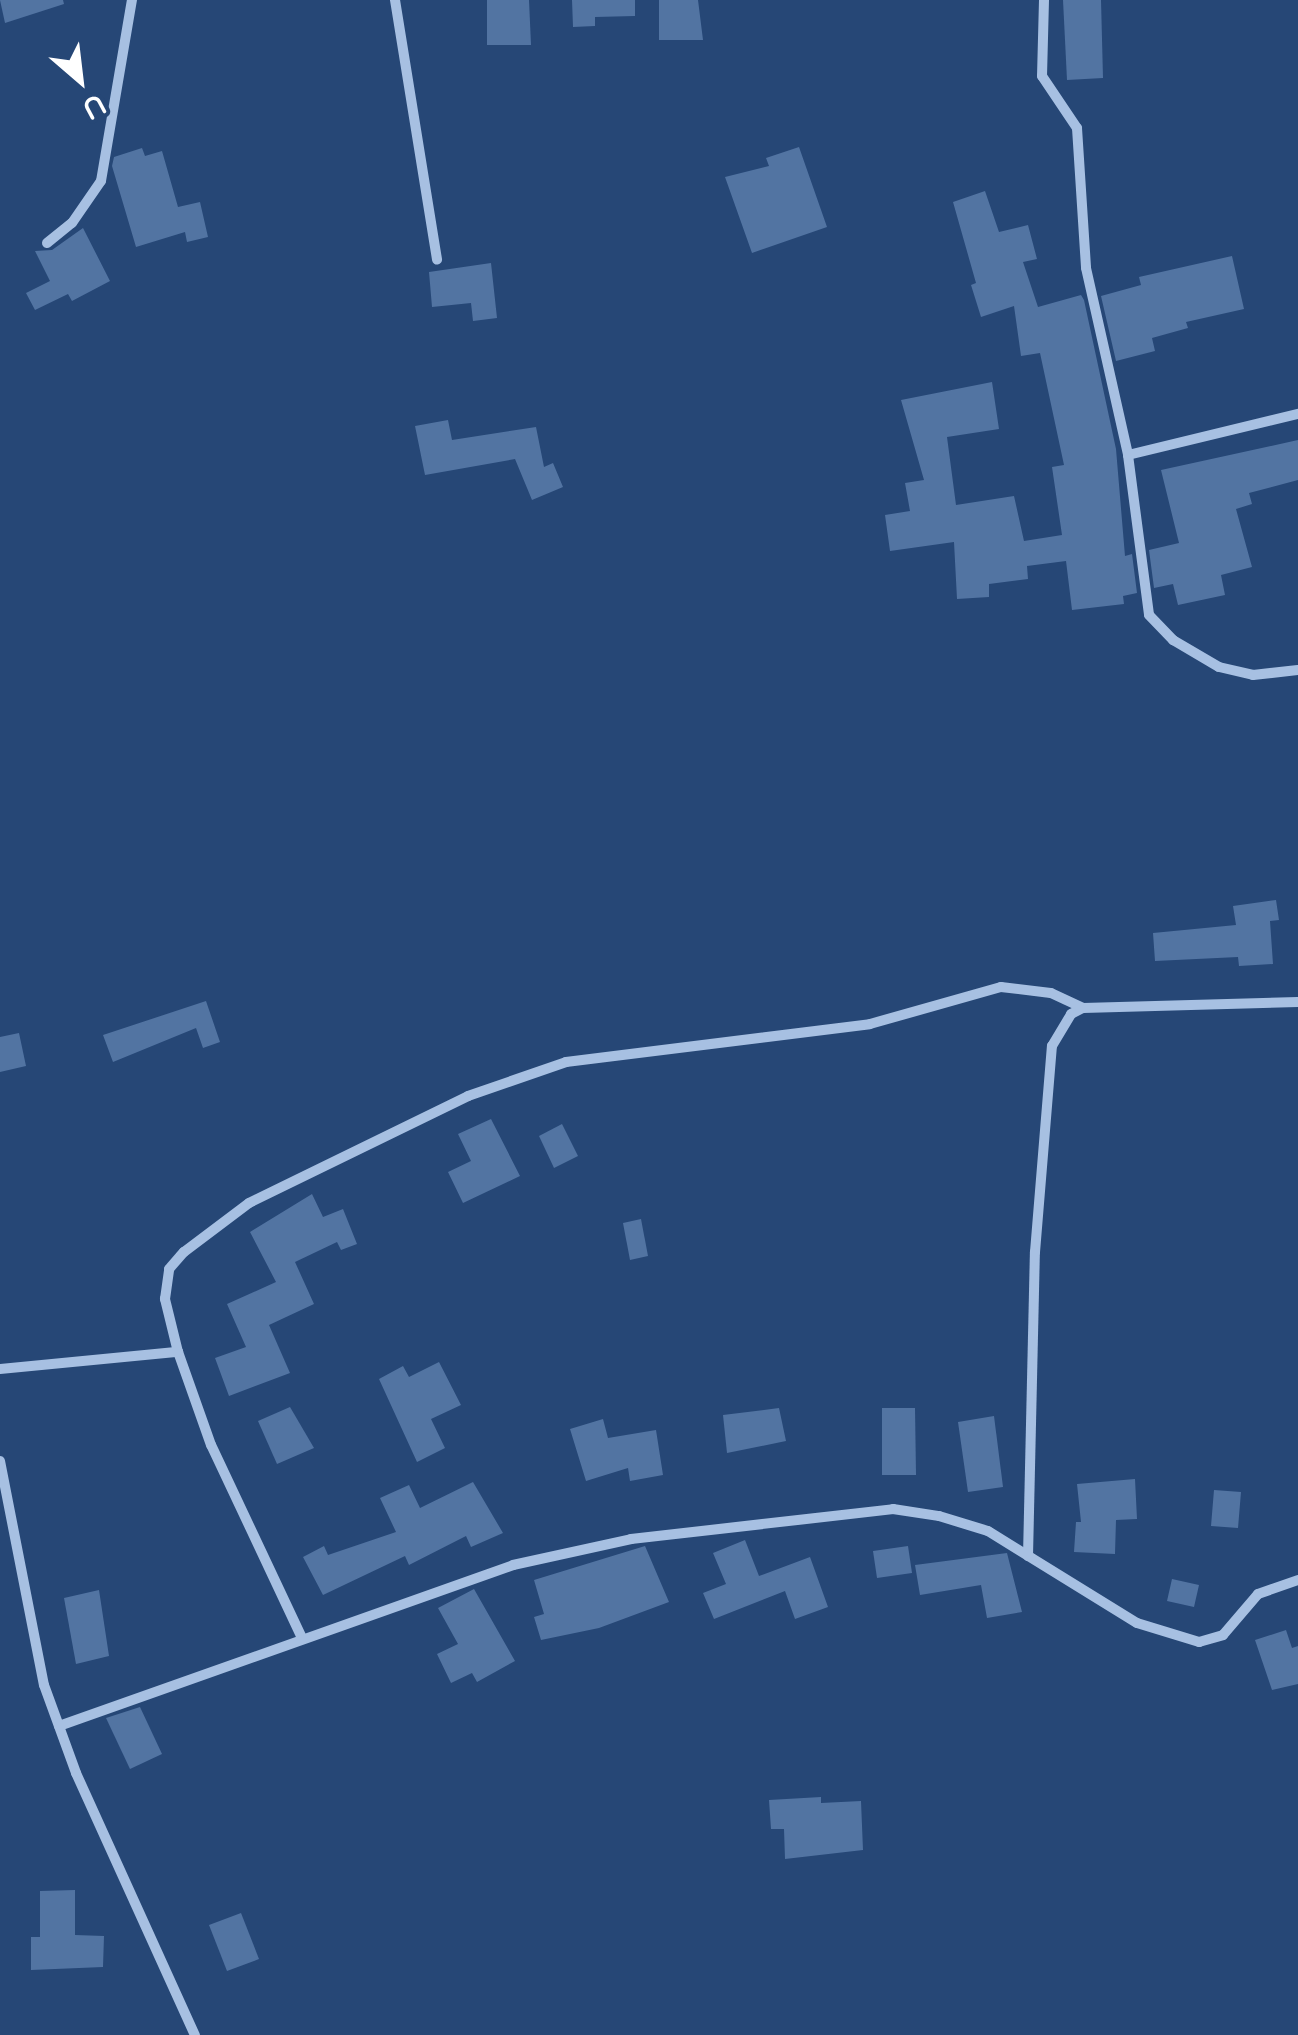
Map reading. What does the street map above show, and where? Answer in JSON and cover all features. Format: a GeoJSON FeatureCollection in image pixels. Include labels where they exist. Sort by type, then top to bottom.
{"type":"FeatureCollection","features":[{"type":"Feature","properties":{"kind":"street"},"geometry":{"type":"LineString","coordinates":[[47,243],[72,222],[101,181],[132,0]]}},
{"type":"Feature","properties":{"kind":"street"},"geometry":{"type":"LineString","coordinates":[[395,0],[437,260]]}},
{"type":"Feature","properties":{"kind":"street"},"geometry":{"type":"LineString","coordinates":[[1044,0],[1042,76],[1078,128],[1086,268],[1128,455],[1149,615],[1172,640],[1218,668],[1253,676],[1298,670]]}},
{"type":"Feature","properties":{"kind":"street"},"geometry":{"type":"LineString","coordinates":[[1128,455],[1298,414]]}},
{"type":"Feature","properties":{"kind":"street"},"geometry":{"type":"LineString","coordinates":[[302,1638],[211,1445],[178,1352],[165,1299],[175,1260],[248,1203],[468,1096],[566,1062],[870,1024],[1002,987],[1051,993],[1083,1008],[1298,1002]]}},
{"type":"Feature","properties":{"kind":"street"},"geometry":{"type":"LineString","coordinates":[[1028,1556],[1035,1252],[1052,1046],[1072,1014],[1083,1008]]}},
{"type":"Feature","properties":{"kind":"street"},"geometry":{"type":"LineString","coordinates":[[0,1369],[178,1352]]}},
{"type":"Feature","properties":{"kind":"street"},"geometry":{"type":"LineString","coordinates":[[0,1462],[32,1630],[59,1726],[194,2035]]}},
{"type":"Feature","properties":{"kind":"street"},"geometry":{"type":"LineString","coordinates":[[59,1726],[302,1638],[566,1550],[870,1511],[940,1516],[988,1531],[1137,1624],[1198,1642],[1222,1635],[1258,1594],[1298,1580]]}},
{"type":"Feature","properties":{"kind":"building"},"geometry":{"type":"Polygon","coordinates":[[[0,0],[63,0],[64,4],[5,23],[0,0]]]}},
{"type":"Feature","properties":{"kind":"building"},"geometry":{"type":"Polygon","coordinates":[[[487,0],[529,0],[531,45],[487,45],[487,0]]]}},
{"type":"Feature","properties":{"kind":"building"},"geometry":{"type":"Polygon","coordinates":[[[572,0],[635,0],[635,16],[595,17],[595,26],[573,27],[572,0]]]}},
{"type":"Feature","properties":{"kind":"building"},"geometry":{"type":"Polygon","coordinates":[[[659,0],[698,0],[703,40],[659,40],[659,0]]]}},
{"type":"Feature","properties":{"kind":"building"},"geometry":{"type":"Polygon","coordinates":[[[1063,0],[1101,0],[1103,78],[1067,80],[1063,0]]]}},
{"type":"Feature","properties":{"kind":"building"},"geometry":{"type":"Polygon","coordinates":[[[799,147],[827,227],[752,253],[725,177],[769,166],[766,158],[799,147]]]}},
{"type":"Feature","properties":{"kind":"building"},"geometry":{"type":"Polygon","coordinates":[[[142,148],[145,156],[162,151],[178,207],[200,202],[208,237],[187,242],[185,232],[136,247],[112,166],[114,157],[142,148]]]}},
{"type":"Feature","properties":{"kind":"building"},"geometry":{"type":"Polygon","coordinates":[[[985,191],[999,232],[1028,225],[1037,259],[1023,262],[1038,307],[1081,295],[1084,300],[1116,449],[1125,556],[1132,554],[1137,593],[1123,596],[1124,604],[1072,610],[1066,561],[1027,566],[1028,579],[989,584],[989,597],[957,599],[954,542],[890,551],[885,515],[910,511],[905,483],[924,480],[901,400],[992,382],[999,429],[947,437],[956,505],[1014,496],[1024,541],[1062,535],[1052,467],[1064,465],[1040,353],[1021,356],[1014,306],[981,317],[971,285],[976,283],[953,202],[985,191]]]}},
{"type":"Feature","properties":{"kind":"building"},"geometry":{"type":"Polygon","coordinates":[[[83,228],[110,281],[72,301],[68,294],[35,310],[26,293],[50,281],[35,251],[52,250],[83,228]]]}},
{"type":"Feature","properties":{"kind":"building"},"geometry":{"type":"Polygon","coordinates":[[[1232,256],[1244,309],[1186,322],[1188,328],[1152,338],[1155,351],[1116,361],[1101,296],[1141,285],[1139,277],[1232,256]]]}},
{"type":"Feature","properties":{"kind":"building"},"geometry":{"type":"Polygon","coordinates":[[[491,263],[497,318],[473,321],[471,303],[432,307],[429,272],[491,263]]]}},
{"type":"Feature","properties":{"kind":"building"},"geometry":{"type":"Polygon","coordinates":[[[448,420],[452,440],[536,427],[544,467],[553,463],[563,487],[532,500],[515,459],[425,475],[415,426],[448,420]]]}},
{"type":"Feature","properties":{"kind":"building"},"geometry":{"type":"Polygon","coordinates":[[[1298,440],[1298,480],[1249,493],[1252,504],[1236,509],[1252,567],[1221,575],[1225,595],[1178,605],[1173,584],[1154,588],[1149,550],[1179,543],[1161,470],[1298,440]]]}},
{"type":"Feature","properties":{"kind":"building"},"geometry":{"type":"Polygon","coordinates":[[[1276,900],[1279,920],[1270,921],[1273,964],[1239,966],[1238,957],[1155,961],[1153,933],[1236,925],[1233,906],[1276,900]]]}},
{"type":"Feature","properties":{"kind":"building"},"geometry":{"type":"Polygon","coordinates":[[[206,1001],[220,1042],[203,1048],[196,1028],[113,1062],[103,1035],[206,1001]]]}},
{"type":"Feature","properties":{"kind":"building"},"geometry":{"type":"Polygon","coordinates":[[[19,1033],[26,1066],[0,1072],[0,1037],[19,1033]]]}},
{"type":"Feature","properties":{"kind":"building"},"geometry":{"type":"Polygon","coordinates":[[[491,1119],[520,1176],[463,1203],[448,1172],[471,1161],[458,1134],[491,1119]]]}},
{"type":"Feature","properties":{"kind":"building"},"geometry":{"type":"Polygon","coordinates":[[[562,1124],[578,1156],[554,1168],[539,1136],[562,1124]]]}},
{"type":"Feature","properties":{"kind":"building"},"geometry":{"type":"Polygon","coordinates":[[[312,1194],[323,1217],[343,1209],[357,1244],[341,1250],[337,1242],[295,1262],[314,1304],[269,1325],[290,1373],[229,1396],[215,1358],[246,1347],[227,1304],[276,1282],[250,1232],[312,1194]]]}},
{"type":"Feature","properties":{"kind":"building"},"geometry":{"type":"Polygon","coordinates":[[[641,1219],[648,1256],[630,1260],[623,1223],[641,1219]]]}},
{"type":"Feature","properties":{"kind":"building"},"geometry":{"type":"Polygon","coordinates":[[[439,1362],[461,1405],[431,1419],[445,1448],[417,1462],[379,1379],[403,1366],[409,1377],[439,1362]]]}},
{"type":"Feature","properties":{"kind":"building"},"geometry":{"type":"Polygon","coordinates":[[[290,1407],[314,1448],[277,1464],[258,1421],[290,1407]]]}},
{"type":"Feature","properties":{"kind":"building"},"geometry":{"type":"Polygon","coordinates":[[[779,1408],[786,1441],[727,1453],[723,1415],[779,1408]]]}},
{"type":"Feature","properties":{"kind":"building"},"geometry":{"type":"Polygon","coordinates":[[[882,1408],[915,1408],[916,1475],[882,1475],[882,1408]]]}},
{"type":"Feature","properties":{"kind":"building"},"geometry":{"type":"Polygon","coordinates":[[[994,1416],[1003,1487],[968,1492],[958,1422],[994,1416]]]}},
{"type":"Feature","properties":{"kind":"building"},"geometry":{"type":"Polygon","coordinates":[[[603,1419],[608,1438],[656,1430],[663,1475],[630,1481],[628,1468],[586,1481],[570,1429],[603,1419]]]}},
{"type":"Feature","properties":{"kind":"building"},"geometry":{"type":"Polygon","coordinates":[[[1135,1479],[1137,1519],[1116,1520],[1115,1554],[1074,1552],[1076,1522],[1081,1522],[1077,1484],[1135,1479]]]}},
{"type":"Feature","properties":{"kind":"building"},"geometry":{"type":"Polygon","coordinates":[[[473,1482],[503,1533],[471,1547],[466,1536],[409,1565],[405,1556],[323,1595],[303,1557],[324,1546],[328,1555],[396,1532],[380,1498],[409,1485],[420,1508],[473,1482]]]}},
{"type":"Feature","properties":{"kind":"building"},"geometry":{"type":"Polygon","coordinates":[[[1214,1490],[1241,1492],[1238,1528],[1211,1526],[1214,1490]]]}},
{"type":"Feature","properties":{"kind":"building"},"geometry":{"type":"Polygon","coordinates":[[[745,1540],[759,1576],[810,1557],[828,1607],[795,1619],[785,1591],[714,1619],[703,1593],[726,1584],[713,1553],[745,1540]]]}},
{"type":"Feature","properties":{"kind":"building"},"geometry":{"type":"Polygon","coordinates":[[[645,1546],[669,1602],[599,1628],[541,1640],[534,1617],[544,1614],[534,1580],[645,1546]]]}},
{"type":"Feature","properties":{"kind":"building"},"geometry":{"type":"Polygon","coordinates":[[[908,1546],[912,1573],[877,1578],[873,1551],[908,1546]]]}},
{"type":"Feature","properties":{"kind":"building"},"geometry":{"type":"Polygon","coordinates":[[[1007,1553],[1022,1612],[987,1618],[981,1585],[920,1595],[915,1565],[1007,1553]]]}},
{"type":"Feature","properties":{"kind":"building"},"geometry":{"type":"Polygon","coordinates":[[[1172,1579],[1199,1585],[1194,1607],[1167,1601],[1172,1579]]]}},
{"type":"Feature","properties":{"kind":"building"},"geometry":{"type":"Polygon","coordinates":[[[474,1589],[515,1661],[477,1682],[472,1673],[451,1683],[437,1654],[458,1644],[438,1608],[474,1589]]]}},
{"type":"Feature","properties":{"kind":"building"},"geometry":{"type":"Polygon","coordinates":[[[99,1590],[109,1656],[76,1664],[64,1598],[99,1590]]]}},
{"type":"Feature","properties":{"kind":"building"},"geometry":{"type":"Polygon","coordinates":[[[1286,1630],[1292,1648],[1298,1646],[1298,1684],[1272,1690],[1255,1640],[1286,1630]]]}},
{"type":"Feature","properties":{"kind":"building"},"geometry":{"type":"Polygon","coordinates":[[[140,1707],[162,1754],[130,1769],[106,1718],[140,1707]]]}},
{"type":"Feature","properties":{"kind":"building"},"geometry":{"type":"Polygon","coordinates":[[[821,1797],[821,1803],[861,1801],[863,1850],[785,1859],[784,1829],[771,1829],[769,1800],[821,1797]]]}},
{"type":"Feature","properties":{"kind":"building"},"geometry":{"type":"Polygon","coordinates":[[[75,1890],[75,1935],[104,1936],[103,1967],[31,1970],[31,1937],[40,1937],[40,1891],[75,1890]]]}},
{"type":"Feature","properties":{"kind":"building"},"geometry":{"type":"Polygon","coordinates":[[[241,1913],[259,1959],[227,1971],[209,1925],[241,1913]]]}}]}
